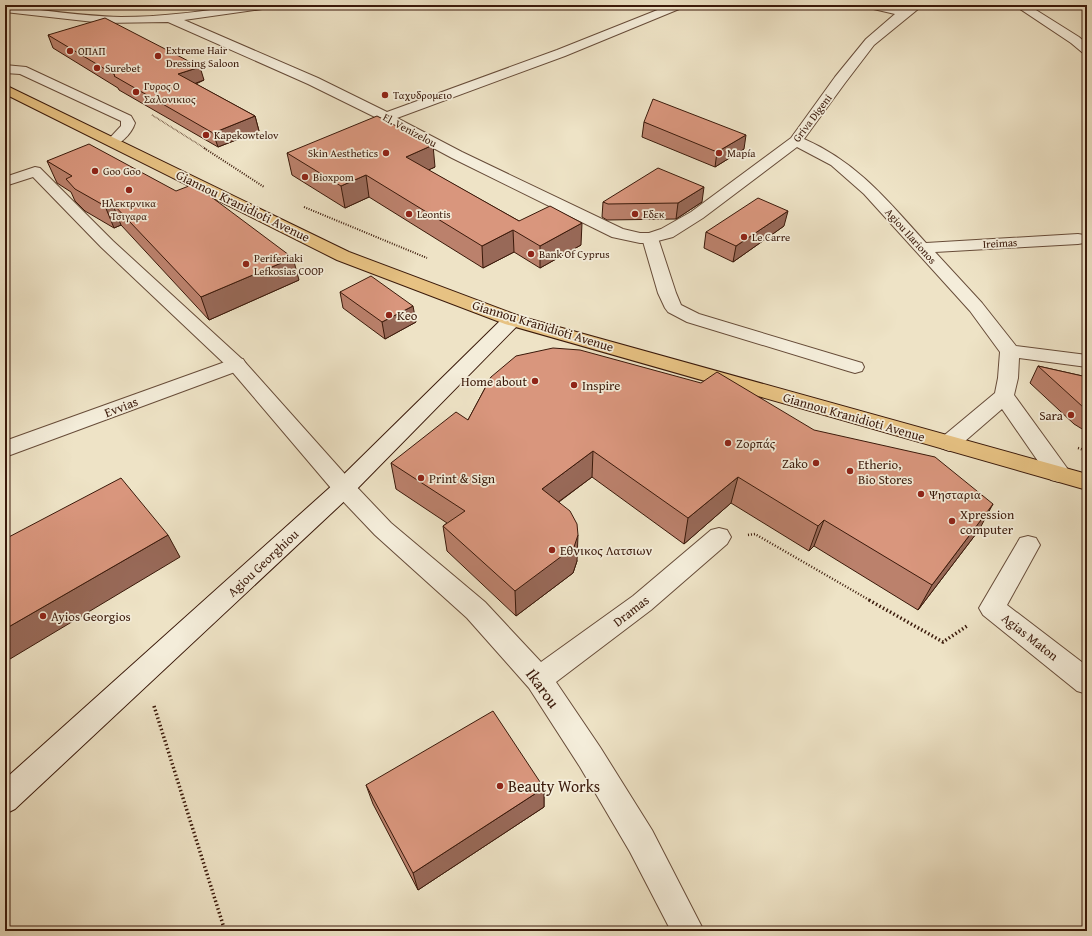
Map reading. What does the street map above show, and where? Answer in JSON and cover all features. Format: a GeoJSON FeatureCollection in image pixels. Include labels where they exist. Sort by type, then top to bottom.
{"type":"FeatureCollection","features":[{"type":"Feature","properties":{"kind":"main road","name":"Giannou Kranidioti Avenue"},"geometry":{"type":"LineString","coordinates":[[5,89],[343,256],[512,320],[1087,482]]}},
{"type":"Feature","properties":{"kind":"street"},"geometry":{"type":"LineString","coordinates":[[8,10],[105,19],[135,20],[171,18],[269,5]]}},
{"type":"Feature","properties":{"kind":"street"},"geometry":{"type":"LineString","coordinates":[[386,117],[561,53],[680,5]]}},
{"type":"Feature","properties":{"kind":"street"},"geometry":{"type":"LineString","coordinates":[[869,5],[904,14]]}},
{"type":"Feature","properties":{"kind":"street","name":"Griva Digeni"},"geometry":{"type":"LineString","coordinates":[[650,238],[667,233],[697,215],[796,141],[840,80],[870,42],[917,5]]}},
{"type":"Feature","properties":{"kind":"street"},"geometry":{"type":"LineString","coordinates":[[1020,5],[1075,40],[1087,50]]}},
{"type":"Feature","properties":{"kind":"street","name":"El. Venizelou"},"geometry":{"type":"LineString","coordinates":[[171,18],[313,81],[386,117],[457,155],[618,233],[640,238],[650,238]]}},
{"type":"Feature","properties":{"kind":"street","name":"Agiou Ilarionos"},"geometry":{"type":"LineString","coordinates":[[796,141],[816,149],[835,160],[852,174],[922,248],[948,279],[976,307],[1010,352]]}},
{"type":"Feature","properties":{"kind":"street","name":"Ireimas"},"geometry":{"type":"LineString","coordinates":[[922,248],[1078,240]]}},
{"type":"Feature","properties":{"kind":"street","name":"Agiou Georghiou"},"geometry":{"type":"LineString","coordinates":[[5,799],[344,488],[512,320]]}},
{"type":"Feature","properties":{"kind":"street"},"geometry":{"type":"LineString","coordinates":[[949,443],[1004,396],[1008,378],[1010,352],[1087,361]]}},
{"type":"Feature","properties":{"kind":"street","name":"Evvias"},"geometry":{"type":"LineString","coordinates":[[5,449],[236,364]]}},
{"type":"Feature","properties":{"kind":"street"},"geometry":{"type":"LineString","coordinates":[[1004,396],[1059,474]]}},
{"type":"Feature","properties":{"kind":"street","name":"Ikarou"},"geometry":{"type":"LineString","coordinates":[[344,488],[383,529],[476,610],[538,679],[590,757],[641,840],[688,931]]}},
{"type":"Feature","properties":{"kind":"street","name":"Dramas"},"geometry":{"type":"LineString","coordinates":[[538,679],[642,603],[719,537]]}},
{"type":"Feature","properties":{"kind":"street","name":"Agias Maton"},"geometry":{"type":"LineString","coordinates":[[1028,545],[992,608],[1087,682]]}},
{"type":"Feature","properties":{"kind":"lane"},"geometry":{"type":"LineString","coordinates":[[5,69],[22,70],[126,119],[128,123],[127,127],[113,142]]}},
{"type":"Feature","properties":{"kind":"lane"},"geometry":{"type":"LineString","coordinates":[[5,182],[35,171],[107,244],[236,364],[344,488]]}},
{"type":"Feature","properties":{"kind":"lane"},"geometry":{"type":"LineString","coordinates":[[650,238],[667,293],[674,308],[693,318],[855,367]]}},
{"type":"Feature","properties":{"kind":"path"},"geometry":{"type":"LineString","coordinates":[[149,113],[265,188]]}},
{"type":"Feature","properties":{"kind":"path"},"geometry":{"type":"LineString","coordinates":[[299,204],[427,259]]}},
{"type":"Feature","properties":{"kind":"path"},"geometry":{"type":"LineString","coordinates":[[1032,436],[1087,451]]}},
{"type":"Feature","properties":{"kind":"path"},"geometry":{"type":"LineString","coordinates":[[719,537],[755,534],[943,642],[992,608]]}},
{"type":"Feature","properties":{"kind":"path"},"geometry":{"type":"LineString","coordinates":[[144,673],[225,931]]}},
{"type":"Feature","properties":{"kind":"building"},"geometry":{"type":"Polygon","coordinates":[[[105,18],[200,67],[178,74],[255,116],[213,133],[114,76],[115,75],[48,35],[105,18]]]}},
{"type":"Feature","properties":{"kind":"building"},"geometry":{"type":"Polygon","coordinates":[[[653,99],[746,135],[717,152],[644,122],[653,99]]]}},
{"type":"Feature","properties":{"kind":"building"},"geometry":{"type":"Polygon","coordinates":[[[377,116],[433,145],[406,157],[519,221],[550,206],[582,223],[540,246],[513,230],[482,246],[366,175],[341,186],[287,153],[377,116]]]}},
{"type":"Feature","properties":{"kind":"building"},"geometry":{"type":"Polygon","coordinates":[[[89,144],[176,191],[194,184],[293,258],[201,297],[112,203],[105,206],[75,189],[66,179],[72,176],[47,161],[89,144]]]}},
{"type":"Feature","properties":{"kind":"building"},"geometry":{"type":"Polygon","coordinates":[[[658,168],[704,187],[678,203],[608,204],[603,202],[658,168]]]}},
{"type":"Feature","properties":{"kind":"building"},"geometry":{"type":"Polygon","coordinates":[[[758,198],[788,211],[736,246],[706,232],[758,198]]]}},
{"type":"Feature","properties":{"kind":"building"},"geometry":{"type":"Polygon","coordinates":[[[371,276],[413,306],[382,322],[340,292],[371,276]]]}},
{"type":"Feature","properties":{"kind":"building"},"geometry":{"type":"Polygon","coordinates":[[[553,348],[580,350],[701,383],[717,372],[814,430],[935,457],[993,504],[932,585],[824,520],[818,526],[738,477],[688,518],[593,451],[542,489],[570,511],[577,524],[578,535],[574,547],[515,591],[443,526],[465,511],[391,463],[456,412],[468,420],[491,377],[516,356],[553,348]]]}},
{"type":"Feature","properties":{"kind":"building"},"geometry":{"type":"Polygon","coordinates":[[[1038,366],[1087,377],[1087,410],[1083,407],[1038,366]]]}},
{"type":"Feature","properties":{"kind":"building","name":"Ayios Georgios"},"geometry":{"type":"Polygon","coordinates":[[[121,478],[168,535],[5,629],[5,539],[121,478]]]}},
{"type":"Feature","properties":{"kind":"building"},"geometry":{"type":"Polygon","coordinates":[[[493,711],[544,788],[413,873],[366,785],[493,711]]]}},
{"type":"Feature","properties":{"kind":"place","name":"ΟΠΑΠ"},"geometry":{"type":"Point","coordinates":[70,51]}},
{"type":"Feature","properties":{"kind":"place","name":"Extreme Hair Dressing Saloon"},"geometry":{"type":"Point","coordinates":[158,56]}},
{"type":"Feature","properties":{"kind":"place","name":"Surebet"},"geometry":{"type":"Point","coordinates":[97,68]}},
{"type":"Feature","properties":{"kind":"place","name":"Γυρος Ο Σαλονικιος"},"geometry":{"type":"Point","coordinates":[136,92]}},
{"type":"Feature","properties":{"kind":"place","name":"Ταχυδρομειο"},"geometry":{"type":"Point","coordinates":[385,95]}},
{"type":"Feature","properties":{"kind":"place","name":"Kapekowtelov"},"geometry":{"type":"Point","coordinates":[206,135]}},
{"type":"Feature","properties":{"kind":"place","name":"Skin Aesthetics"},"geometry":{"type":"Point","coordinates":[386,153]}},
{"type":"Feature","properties":{"kind":"place","name":"Mapía"},"geometry":{"type":"Point","coordinates":[719,153]}},
{"type":"Feature","properties":{"kind":"place","name":"Goo Goo"},"geometry":{"type":"Point","coordinates":[95,171]}},
{"type":"Feature","properties":{"kind":"place","name":"Bioxpom"},"geometry":{"type":"Point","coordinates":[305,177]}},
{"type":"Feature","properties":{"kind":"place","name":"Ηλεκτρνικα Τσιγαρα"},"geometry":{"type":"Point","coordinates":[129,190]}},
{"type":"Feature","properties":{"kind":"place","name":"Leontis"},"geometry":{"type":"Point","coordinates":[409,214]}},
{"type":"Feature","properties":{"kind":"place","name":"Εδεκ"},"geometry":{"type":"Point","coordinates":[635,214]}},
{"type":"Feature","properties":{"kind":"place","name":"Le Carre"},"geometry":{"type":"Point","coordinates":[744,237]}},
{"type":"Feature","properties":{"kind":"place","name":"Bank Of Cyprus"},"geometry":{"type":"Point","coordinates":[531,254]}},
{"type":"Feature","properties":{"kind":"place","name":"Periferiaki Lefkosias COOP"},"geometry":{"type":"Point","coordinates":[246,264]}},
{"type":"Feature","properties":{"kind":"place","name":"Keo"},"geometry":{"type":"Point","coordinates":[389,315]}},
{"type":"Feature","properties":{"kind":"place","name":"Home about"},"geometry":{"type":"Point","coordinates":[535,381]}},
{"type":"Feature","properties":{"kind":"place","name":"Inspire"},"geometry":{"type":"Point","coordinates":[574,385]}},
{"type":"Feature","properties":{"kind":"place","name":"Sara"},"geometry":{"type":"Point","coordinates":[1071,415]}},
{"type":"Feature","properties":{"kind":"place","name":"Ζορπάς"},"geometry":{"type":"Point","coordinates":[728,443]}},
{"type":"Feature","properties":{"kind":"place","name":"Zako"},"geometry":{"type":"Point","coordinates":[816,463]}},
{"type":"Feature","properties":{"kind":"place","name":"Etherio, Bio Stores"},"geometry":{"type":"Point","coordinates":[850,471]}},
{"type":"Feature","properties":{"kind":"place","name":"Print & Sign"},"geometry":{"type":"Point","coordinates":[421,478]}},
{"type":"Feature","properties":{"kind":"place","name":"Ψησταρια"},"geometry":{"type":"Point","coordinates":[921,494]}},
{"type":"Feature","properties":{"kind":"place","name":"Xpression computer"},"geometry":{"type":"Point","coordinates":[952,521]}},
{"type":"Feature","properties":{"kind":"place","name":"Εθνικος Λατσιων"},"geometry":{"type":"Point","coordinates":[552,550]}},
{"type":"Feature","properties":{"kind":"place","name":"Ayios Georgios"},"geometry":{"type":"Point","coordinates":[43,616]}},
{"type":"Feature","properties":{"kind":"place","name":"Beauty Works"},"geometry":{"type":"Point","coordinates":[500,786]}}]}
